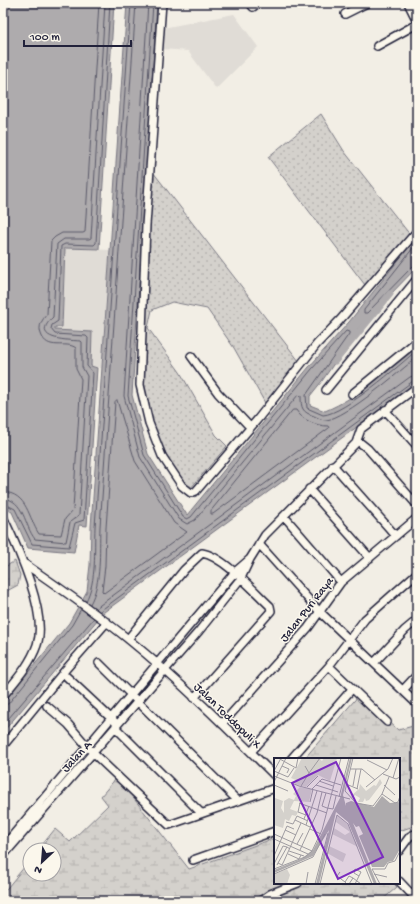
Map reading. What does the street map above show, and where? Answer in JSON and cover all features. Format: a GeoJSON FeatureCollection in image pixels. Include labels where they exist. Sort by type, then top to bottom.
{"type":"FeatureCollection","features":[{"type":"Feature","properties":{"kind":"street"},"geometry":{"type":"LineString","coordinates":[[162,3],[146,225],[140,385],[149,423],[162,456],[182,486],[191,493],[196,491],[317,344],[340,320],[417,231]]}},
{"type":"Feature","properties":{"kind":"street"},"geometry":{"type":"LineString","coordinates":[[250,3],[253,7],[258,3]]}},
{"type":"Feature","properties":{"kind":"street"},"geometry":{"type":"LineString","coordinates":[[345,14],[367,3]]}},
{"type":"Feature","properties":{"kind":"street"},"geometry":{"type":"LineString","coordinates":[[377,46],[417,23],[408,3]]}},
{"type":"Feature","properties":{"kind":"street"},"geometry":{"type":"LineString","coordinates":[[326,390],[347,362],[417,279]]}},
{"type":"Feature","properties":{"kind":"street"},"geometry":{"type":"LineString","coordinates":[[352,394],[417,341]]}},
{"type":"Feature","properties":{"kind":"street"},"geometry":{"type":"LineString","coordinates":[[191,356],[218,393],[250,426]]}},
{"type":"Feature","properties":{"kind":"street"},"geometry":{"type":"LineString","coordinates":[[250,559],[265,535],[358,441],[358,434],[361,429],[417,386]]}},
{"type":"Feature","properties":{"kind":"street"},"geometry":{"type":"LineString","coordinates":[[385,410],[417,446]]}},
{"type":"Feature","properties":{"kind":"street"},"geometry":{"type":"LineString","coordinates":[[358,441],[368,449],[417,505]]}},
{"type":"Feature","properties":{"kind":"street"},"geometry":{"type":"LineString","coordinates":[[333,465],[396,536]]}},
{"type":"Feature","properties":{"kind":"street"},"geometry":{"type":"LineString","coordinates":[[309,489],[370,558]]}},
{"type":"Feature","properties":{"kind":"street"},"geometry":{"type":"LineString","coordinates":[[284,516],[341,582]]}},
{"type":"Feature","properties":{"kind":"street"},"geometry":{"type":"LineString","coordinates":[[3,517],[25,564],[36,609],[39,636],[32,658],[4,692]]}},
{"type":"Feature","properties":{"kind":"street","name":"Jalan Puri Raya"},"geometry":{"type":"LineString","coordinates":[[222,724],[308,628],[341,582],[417,518]]}},
{"type":"Feature","properties":{"kind":"street"},"geometry":{"type":"LineString","coordinates":[[259,544],[319,611],[417,704]]}},
{"type":"Feature","properties":{"kind":"street"},"geometry":{"type":"LineString","coordinates":[[128,639],[198,555],[202,553],[207,554],[242,578],[270,606],[271,611],[194,698]]}},
{"type":"Feature","properties":{"kind":"street","name":"Jalan A"},"geometry":{"type":"LineString","coordinates":[[3,856],[33,815],[156,664],[235,572],[250,559]]}},
{"type":"Feature","properties":{"kind":"street","name":"Jalan A"},"geometry":{"type":"LineString","coordinates":[[3,847],[94,753],[138,703],[242,578],[250,559]]}},
{"type":"Feature","properties":{"kind":"street","name":"Jalan Toddopuli X"},"geometry":{"type":"LineString","coordinates":[[25,564],[78,600],[128,639],[222,724],[274,775]]}},
{"type":"Feature","properties":{"kind":"street"},"geometry":{"type":"LineString","coordinates":[[251,752],[329,666],[368,616],[417,573]]}},
{"type":"Feature","properties":{"kind":"street"},"geometry":{"type":"LineString","coordinates":[[374,663],[405,630],[417,620]]}},
{"type":"Feature","properties":{"kind":"street"},"geometry":{"type":"LineString","coordinates":[[3,746],[106,621]]}},
{"type":"Feature","properties":{"kind":"street"},"geometry":{"type":"LineString","coordinates":[[164,655],[167,660],[172,662]]}},
{"type":"Feature","properties":{"kind":"street"},"geometry":{"type":"LineString","coordinates":[[100,663],[132,694],[138,703],[237,800]]}},
{"type":"Feature","properties":{"kind":"street"},"geometry":{"type":"LineString","coordinates":[[329,666],[386,722]]}},
{"type":"Feature","properties":{"kind":"street"},"geometry":{"type":"LineString","coordinates":[[403,690],[417,676]]}},
{"type":"Feature","properties":{"kind":"street"},"geometry":{"type":"LineString","coordinates":[[67,677],[112,719],[117,727],[201,813]]}},
{"type":"Feature","properties":{"kind":"street"},"geometry":{"type":"LineString","coordinates":[[292,758],[352,689]]}},
{"type":"Feature","properties":{"kind":"street"},"geometry":{"type":"LineString","coordinates":[[47,706],[68,724],[94,753],[166,823],[175,824],[237,800],[274,788]]}},
{"type":"Feature","properties":{"kind":"street"},"geometry":{"type":"LineString","coordinates":[[193,860],[274,831]]}},
{"type":"Feature","properties":{"kind":"street"},"geometry":{"type":"LineString","coordinates":[[400,850],[410,836],[417,833]]}},
{"type":"Feature","properties":{"kind":"street"},"geometry":{"type":"LineString","coordinates":[[400,883],[417,900]]}},
{"type":"Feature","properties":{"kind":"street"},"geometry":{"type":"LineString","coordinates":[[260,901],[270,894],[295,884]]}},
{"type":"Feature","properties":{"kind":"shaded area"},"geometry":{"type":"Polygon","coordinates":[[[234,14],[258,47],[216,89],[188,51],[163,49],[163,28],[234,14]]]}},
{"type":"Feature","properties":{"kind":"shaded area"},"geometry":{"type":"Polygon","coordinates":[[[65,248],[110,250],[102,368],[91,367],[55,330],[55,327],[62,327],[65,248]]]}},
{"type":"Feature","properties":{"kind":"green space"},"geometry":{"type":"Polygon","coordinates":[[[321,114],[344,151],[411,236],[365,285],[268,157],[321,114]]]}},
{"type":"Feature","properties":{"kind":"green space"},"geometry":{"type":"Polygon","coordinates":[[[153,172],[299,361],[265,403],[234,348],[207,309],[172,302],[152,310],[148,328],[180,372],[216,435],[227,446],[190,489],[181,485],[149,418],[143,376],[144,326],[153,172]]]}},
{"type":"Feature","properties":{"kind":"green space"},"geometry":{"type":"Polygon","coordinates":[[[15,561],[20,575],[18,585],[3,593],[3,568],[15,561]]]}},
{"type":"Feature","properties":{"kind":"green space"},"geometry":{"type":"Polygon","coordinates":[[[360,694],[398,730],[417,725],[417,825],[400,831],[400,758],[305,758],[360,694]]]}},
{"type":"Feature","properties":{"kind":"green space"},"geometry":{"type":"Polygon","coordinates":[[[117,777],[189,869],[274,838],[274,884],[394,884],[397,887],[381,901],[3,901],[3,893],[22,870],[22,882],[62,882],[62,842],[44,842],[55,829],[70,842],[108,805],[101,796],[117,777]]]}},
{"type":"Feature","properties":{"kind":"water"},"geometry":{"type":"Polygon","coordinates":[[[3,3],[114,3],[99,249],[65,248],[62,327],[55,327],[55,330],[92,332],[91,366],[97,368],[87,526],[79,525],[74,552],[28,548],[12,512],[3,507],[3,3]]]}},
{"type":"Feature","properties":{"kind":"water"},"geometry":{"type":"Polygon","coordinates":[[[127,3],[157,3],[132,395],[148,454],[187,515],[309,367],[349,322],[417,237],[417,267],[359,327],[310,396],[310,405],[325,411],[338,405],[373,382],[417,345],[417,383],[104,612],[3,732],[3,703],[69,623],[87,591],[90,565],[91,527],[127,3]]]}},
{"type":"Feature","properties":{"kind":"waterway"},"geometry":{"type":"LineString","coordinates":[[335,361],[390,294]]}}]}
